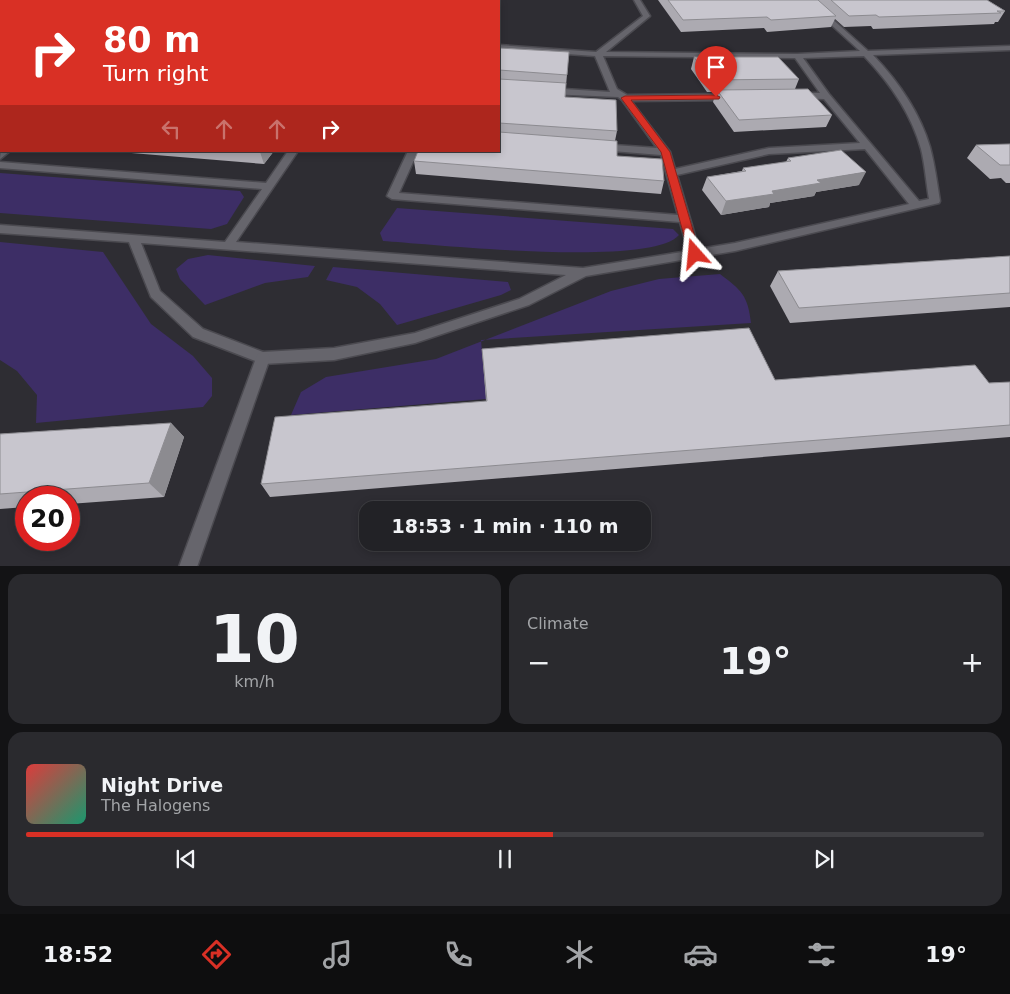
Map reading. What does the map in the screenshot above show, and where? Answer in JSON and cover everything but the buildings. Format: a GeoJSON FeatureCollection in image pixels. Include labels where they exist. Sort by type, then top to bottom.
{"type":"FeatureCollection","features":[{"type":"Feature","properties":{"kind":"street"},"geometry":{"type":"LineString","coordinates":[[598,54],[647,16],[637,0]]}},
{"type":"Feature","properties":{"kind":"street"},"geometry":{"type":"LineString","coordinates":[[0,229],[583,272],[735,247],[934,201],[923,141],[900,91],[868,54],[807,0]]}},
{"type":"Feature","properties":{"kind":"street"},"geometry":{"type":"LineString","coordinates":[[500,47],[598,54],[797,56],[1010,48]]}},
{"type":"Feature","properties":{"kind":"street"},"geometry":{"type":"LineString","coordinates":[[598,54],[613,90],[623,97],[665,152],[695,254]]}},
{"type":"Feature","properties":{"kind":"street"},"geometry":{"type":"LineString","coordinates":[[797,56],[826,96],[916,205]]}},
{"type":"Feature","properties":{"kind":"street"},"geometry":{"type":"LineString","coordinates":[[536,90],[623,97],[740,97]]}},
{"type":"Feature","properties":{"kind":"street"},"geometry":{"type":"LineString","coordinates":[[788,96],[826,96]]}},
{"type":"Feature","properties":{"kind":"street"},"geometry":{"type":"LineString","coordinates":[[587,146],[665,152]]}},
{"type":"Feature","properties":{"kind":"street"},"geometry":{"type":"LineString","coordinates":[[671,173],[769,151],[867,146]]}},
{"type":"Feature","properties":{"kind":"street"},"geometry":{"type":"LineString","coordinates":[[228,246],[292,152]]}},
{"type":"Feature","properties":{"kind":"street"},"geometry":{"type":"LineString","coordinates":[[413,152],[392,196],[684,219]]}},
{"type":"Feature","properties":{"kind":"street"},"geometry":{"type":"LineString","coordinates":[[0,165],[269,186]]}},
{"type":"Feature","properties":{"kind":"street"},"geometry":{"type":"LineString","coordinates":[[133,239],[155,294],[198,333],[263,358],[334,354],[415,338],[524,302],[583,272]]}},
{"type":"Feature","properties":{"kind":"street"},"geometry":{"type":"LineString","coordinates":[[188,566],[263,358]]}},
{"type":"Feature","properties":{"kind":"shaded area"},"geometry":{"type":"Polygon","coordinates":[[[0,173],[240,191],[244,197],[227,224],[211,229],[0,213],[0,173]]]}},
{"type":"Feature","properties":{"kind":"shaded area"},"geometry":{"type":"Polygon","coordinates":[[[397,208],[673,229],[679,235],[660,245],[628,250],[586,252],[538,252],[383,241],[380,233],[397,208]]]}},
{"type":"Feature","properties":{"kind":"shaded area"},"geometry":{"type":"Polygon","coordinates":[[[0,242],[103,252],[151,324],[193,356],[212,378],[212,396],[203,407],[36,423],[37,395],[17,371],[0,360],[0,242]]]}},
{"type":"Feature","properties":{"kind":"shaded area"},"geometry":{"type":"Polygon","coordinates":[[[208,255],[315,266],[308,277],[265,283],[205,305],[180,279],[176,269],[188,259],[208,255]]]}},
{"type":"Feature","properties":{"kind":"shaded area"},"geometry":{"type":"Polygon","coordinates":[[[333,267],[508,282],[511,290],[501,295],[397,325],[380,304],[357,287],[326,280],[333,267]]]}},
{"type":"Feature","properties":{"kind":"shaded area"},"geometry":{"type":"Polygon","coordinates":[[[720,274],[742,294],[748,306],[751,323],[486,340],[611,291],[659,279],[720,274]]]}},
{"type":"Feature","properties":{"kind":"shaded area"},"geometry":{"type":"Polygon","coordinates":[[[481,341],[486,399],[291,415],[301,392],[326,377],[436,359],[481,341]]]}},
{"type":"Feature","properties":{"kind":"route"},"geometry":{"type":"LineString","coordinates":[[695,254],[665,152],[625,98],[716,97]]}}]}
